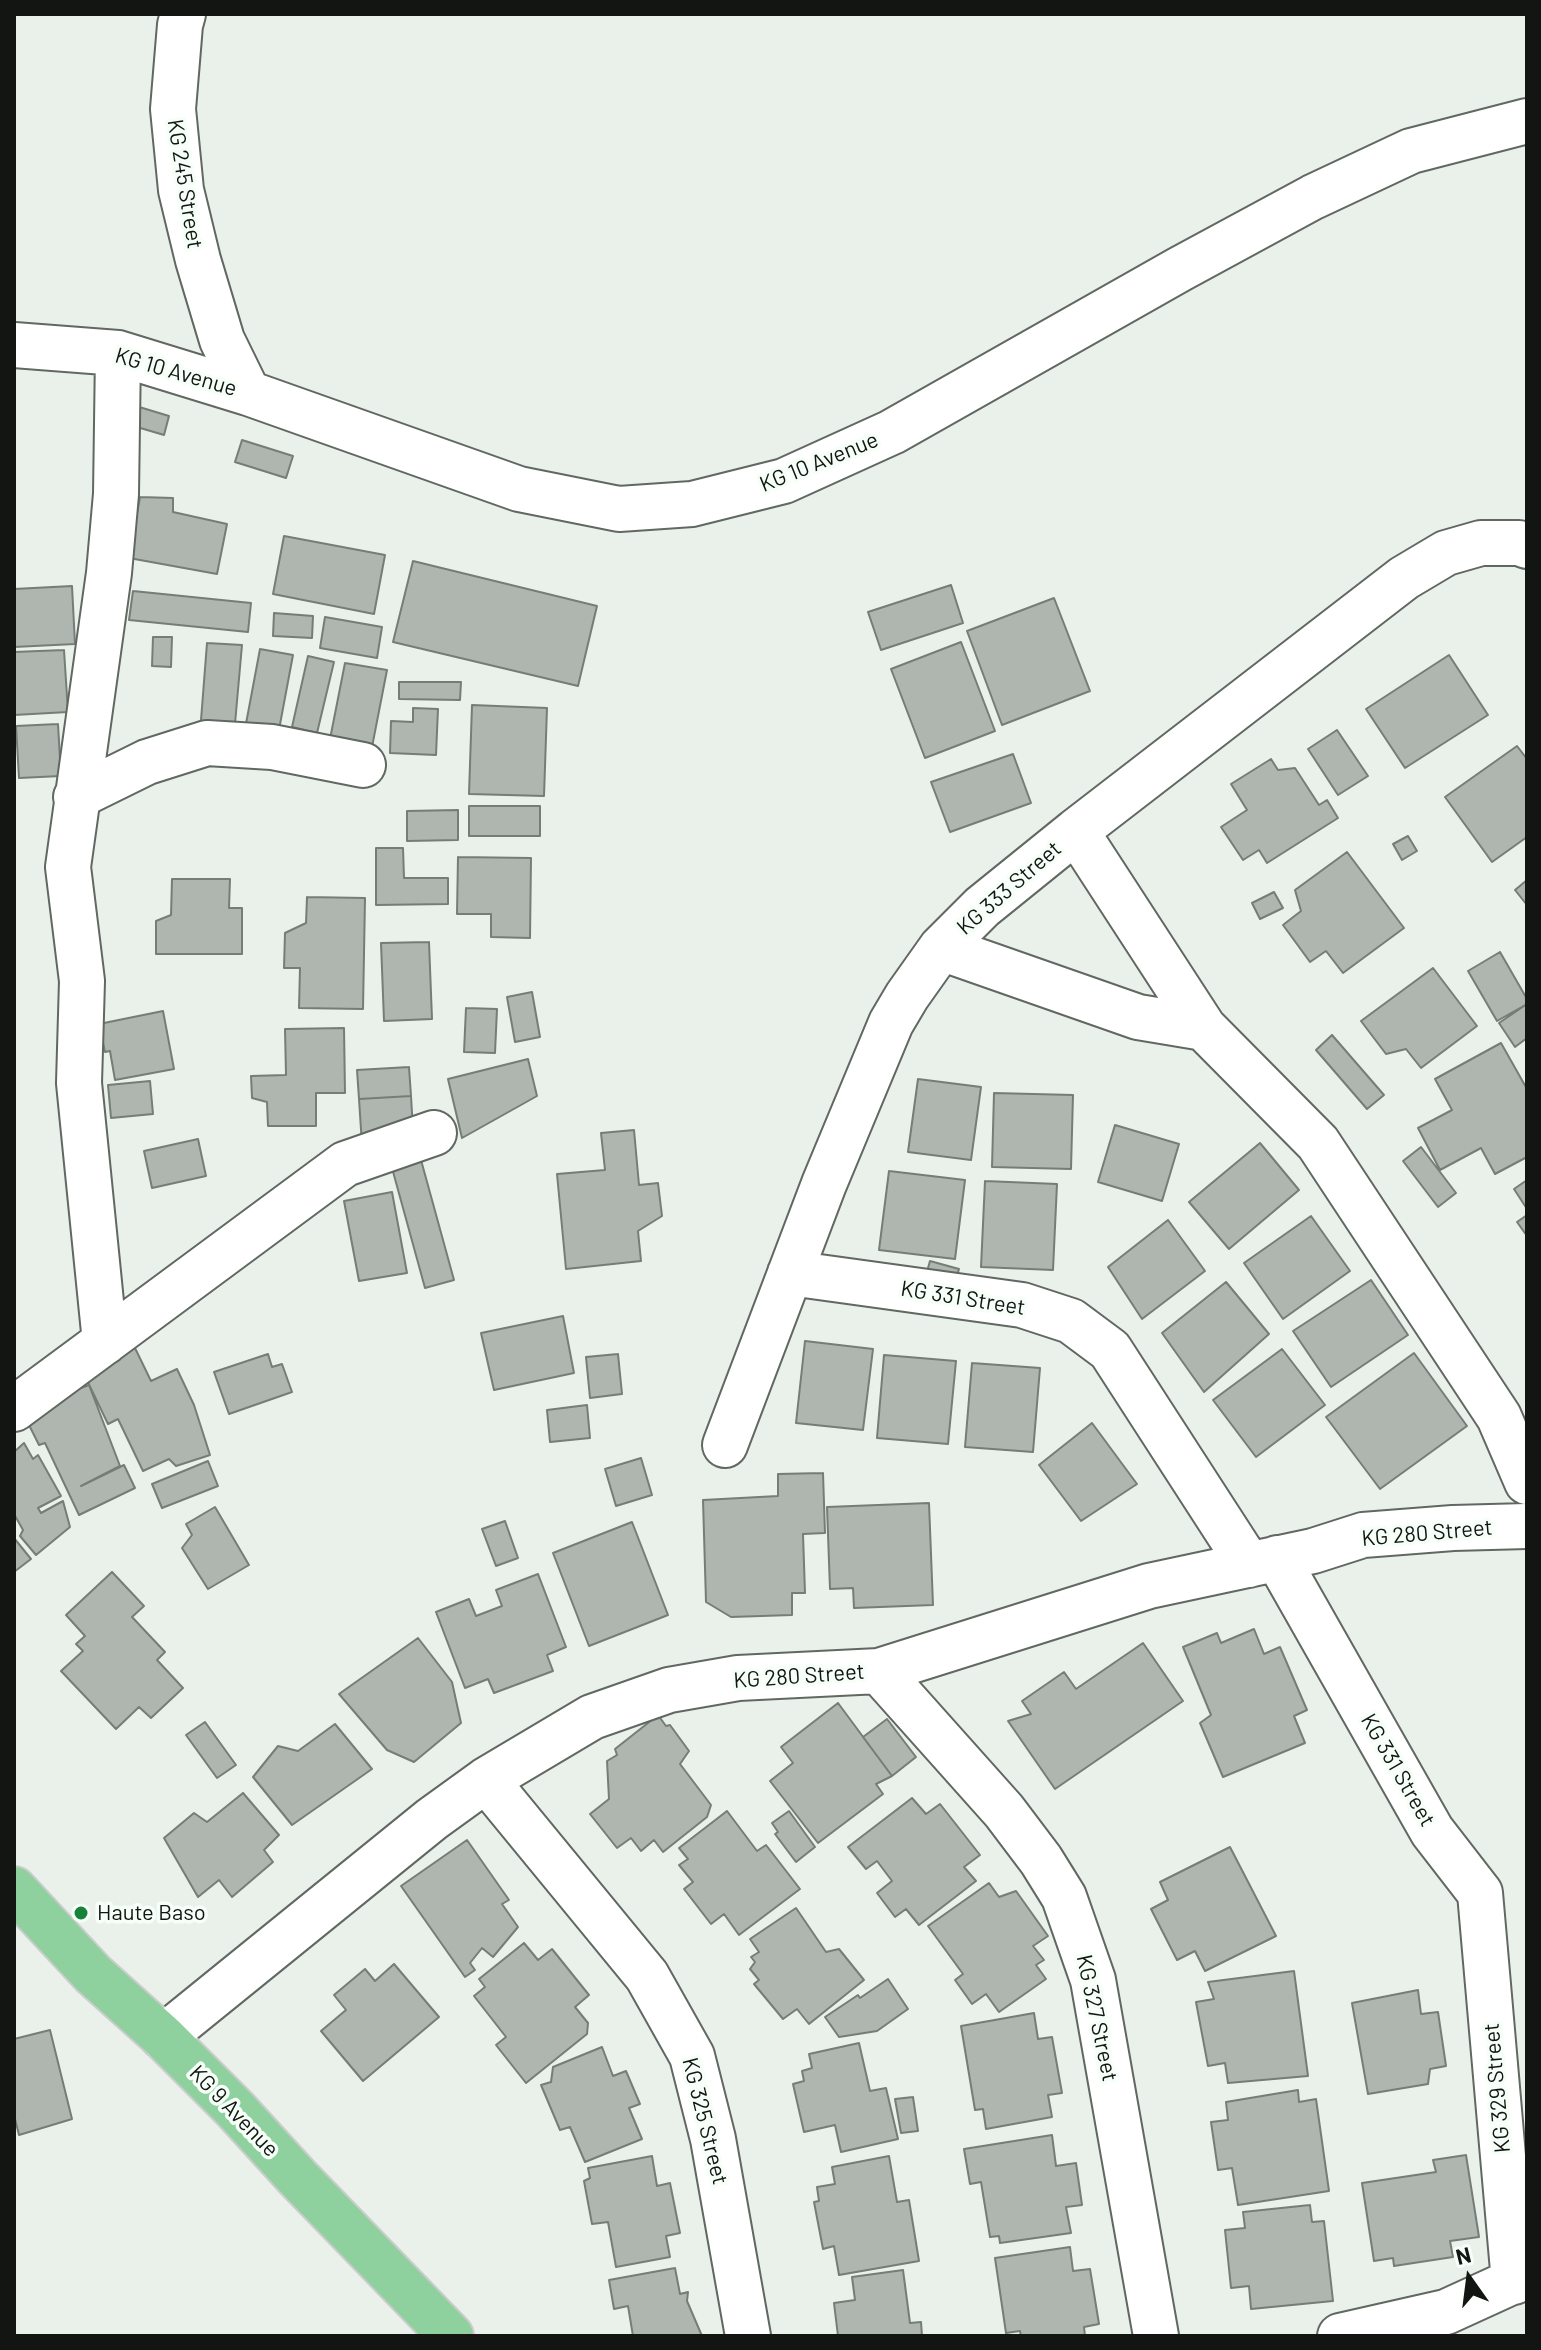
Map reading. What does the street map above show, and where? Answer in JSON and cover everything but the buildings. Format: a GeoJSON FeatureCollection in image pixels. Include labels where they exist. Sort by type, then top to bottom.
{"type":"FeatureCollection","features":[{"type":"Feature","properties":{"kind":"main road","name":"KG 9 Avenue"},"geometry":{"type":"LineString","coordinates":[[14,1889],[93,1974],[163,2037],[451,2336]]}},
{"type":"Feature","properties":{"kind":"street","name":"KG 245 Street"},"geometry":{"type":"LineString","coordinates":[[183,14],[173,109],[181,190],[222,340],[248,393]]}},
{"type":"Feature","properties":{"kind":"street","name":"KG 10 Avenue"},"geometry":{"type":"LineString","coordinates":[[14,345],[118,353],[248,393],[519,489],[619,509],[692,504],[784,481],[892,432],[1180,269],[1313,197],[1411,151],[1527,121]]}},
{"type":"Feature","properties":{"kind":"street"},"geometry":{"type":"LineString","coordinates":[[105,1342],[79,1083],[82,981],[68,867],[109,573],[116,494],[118,353]]}},
{"type":"Feature","properties":{"kind":"street","name":"KG 333 Street"},"geometry":{"type":"LineString","coordinates":[[725,1445],[830,1170],[891,1023],[941,948],[982,907],[1076,831],[1404,578],[1446,553],[1481,543],[1519,543],[1527,546]]}},
{"type":"Feature","properties":{"kind":"street"},"geometry":{"type":"LineString","coordinates":[[76,797],[147,762],[207,743],[272,747],[363,765]]}},
{"type":"Feature","properties":{"kind":"street"},"geometry":{"type":"LineString","coordinates":[[1076,831],[1204,1028],[1318,1143],[1499,1417],[1527,1482]]}},
{"type":"Feature","properties":{"kind":"street"},"geometry":{"type":"LineString","coordinates":[[941,948],[1138,1017],[1204,1028]]}},
{"type":"Feature","properties":{"kind":"street"},"geometry":{"type":"LineString","coordinates":[[14,1409],[345,1164],[434,1133]]}},
{"type":"Feature","properties":{"kind":"street","name":"KG 331 Street"},"geometry":{"type":"LineString","coordinates":[[790,1273],[1022,1305],[1071,1321],[1110,1350],[1263,1561],[1432,1831],[1480,1893]]}},
{"type":"Feature","properties":{"kind":"street","name":"KG 280 Street"},"geometry":{"type":"LineString","coordinates":[[163,2037],[432,1819],[486,1780],[592,1717],[669,1690],[738,1678],[879,1671],[1149,1586],[1313,1551],[1363,1535],[1527,1526]]}},
{"type":"Feature","properties":{"kind":"street","name":"KG 327 Street"},"geometry":{"type":"LineString","coordinates":[[879,1671],[1004,1811],[1064,1897],[1093,1980],[1156,2336]]}},
{"type":"Feature","properties":{"kind":"street","name":"KG 325 Street"},"geometry":{"type":"LineString","coordinates":[[486,1780],[647,1976],[692,2056],[713,2139],[748,2336]]}},
{"type":"Feature","properties":{"kind":"street","name":"KG 329 Street"},"geometry":{"type":"LineString","coordinates":[[1480,1893],[1520,2279]]}},
{"type":"Feature","properties":{"kind":"street"},"geometry":{"type":"LineString","coordinates":[[1340,2336],[1446,2312],[1520,2279]]}},
{"type":"Feature","properties":{"kind":"place","name":"Haute Baso"},"geometry":{"type":"Point","coordinates":[81,1913]}}]}
